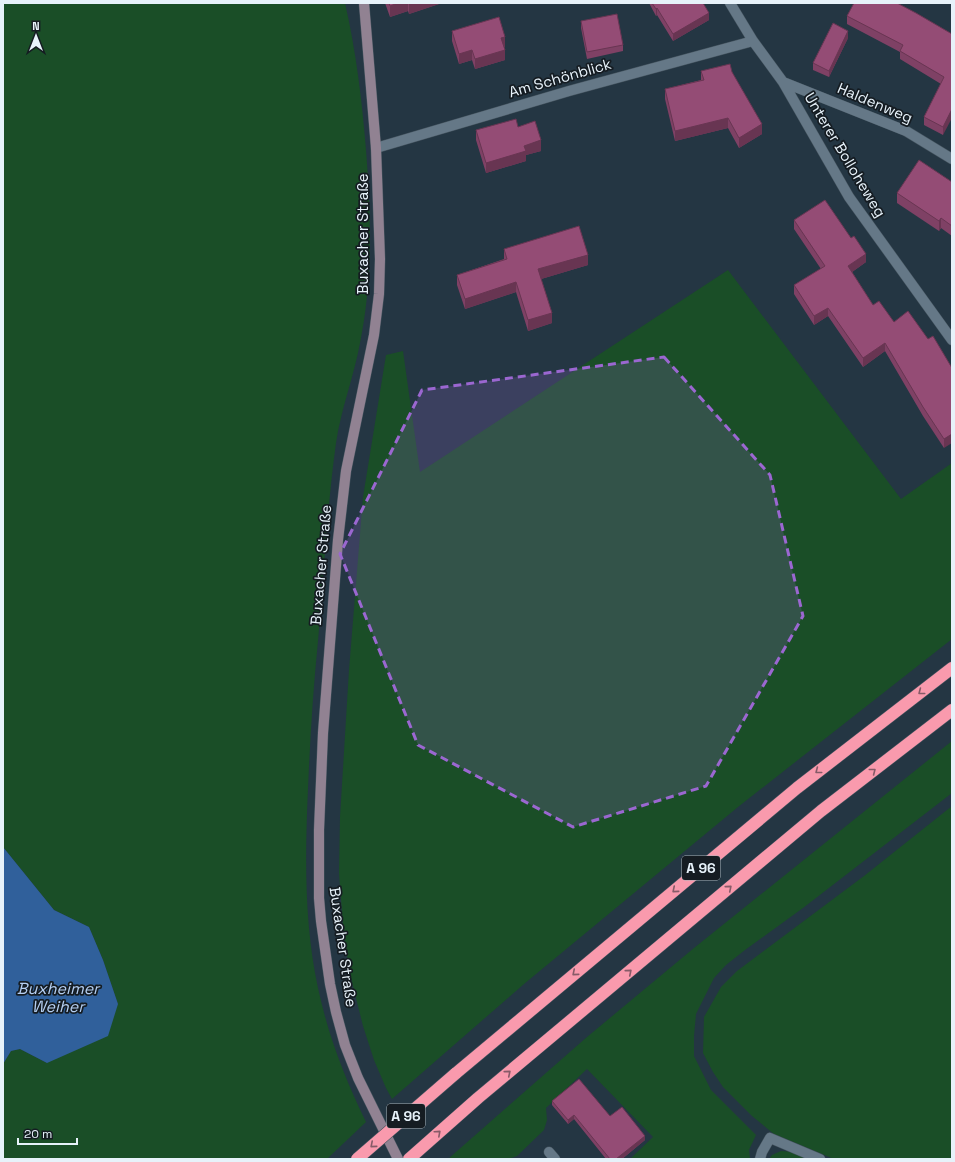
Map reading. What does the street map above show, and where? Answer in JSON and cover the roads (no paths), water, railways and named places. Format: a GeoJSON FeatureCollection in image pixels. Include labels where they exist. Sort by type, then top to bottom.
{"type":"FeatureCollection","features":[{"type":"Feature","properties":{"kind":"highway","name":"A 96"},"geometry":{"type":"LineString","coordinates":[[357,1159],[455,1074],[797,788],[952,668]]}},
{"type":"Feature","properties":{"kind":"highway","name":"A 96"},"geometry":{"type":"LineString","coordinates":[[409,1159],[478,1098],[821,811],[952,710]]}},
{"type":"Feature","properties":{"kind":"street","name":"Buxacher Straße"},"geometry":{"type":"LineString","coordinates":[[364,3],[376,148],[380,219],[379,294],[374,336],[346,471],[338,540],[327,676],[318,868],[321,921],[336,1012],[345,1045],[358,1078],[398,1159]]}},
{"type":"Feature","properties":{"kind":"street","name":"Unterer Bolloheweg"},"geometry":{"type":"LineString","coordinates":[[730,3],[753,41],[783,82],[849,197],[952,340]]}},
{"type":"Feature","properties":{"kind":"street","name":"Am Schönblick"},"geometry":{"type":"LineString","coordinates":[[376,148],[569,91],[753,41]]}},
{"type":"Feature","properties":{"kind":"street","name":"Haldenweg"},"geometry":{"type":"LineString","coordinates":[[783,82],[906,131],[952,159]]}},
{"type":"Feature","properties":{"kind":"street"},"geometry":{"type":"LineString","coordinates":[[760,1159],[762,1152],[770,1138],[820,1159]]}},
{"type":"Feature","properties":{"kind":"water","name":"Buxheimer Weiher"},"geometry":{"type":"Polygon","coordinates":[[[3,847],[54,910],[89,927],[103,960],[118,1004],[108,1036],[47,1063],[20,1049],[11,1051],[3,1064],[3,847]]]}}]}
